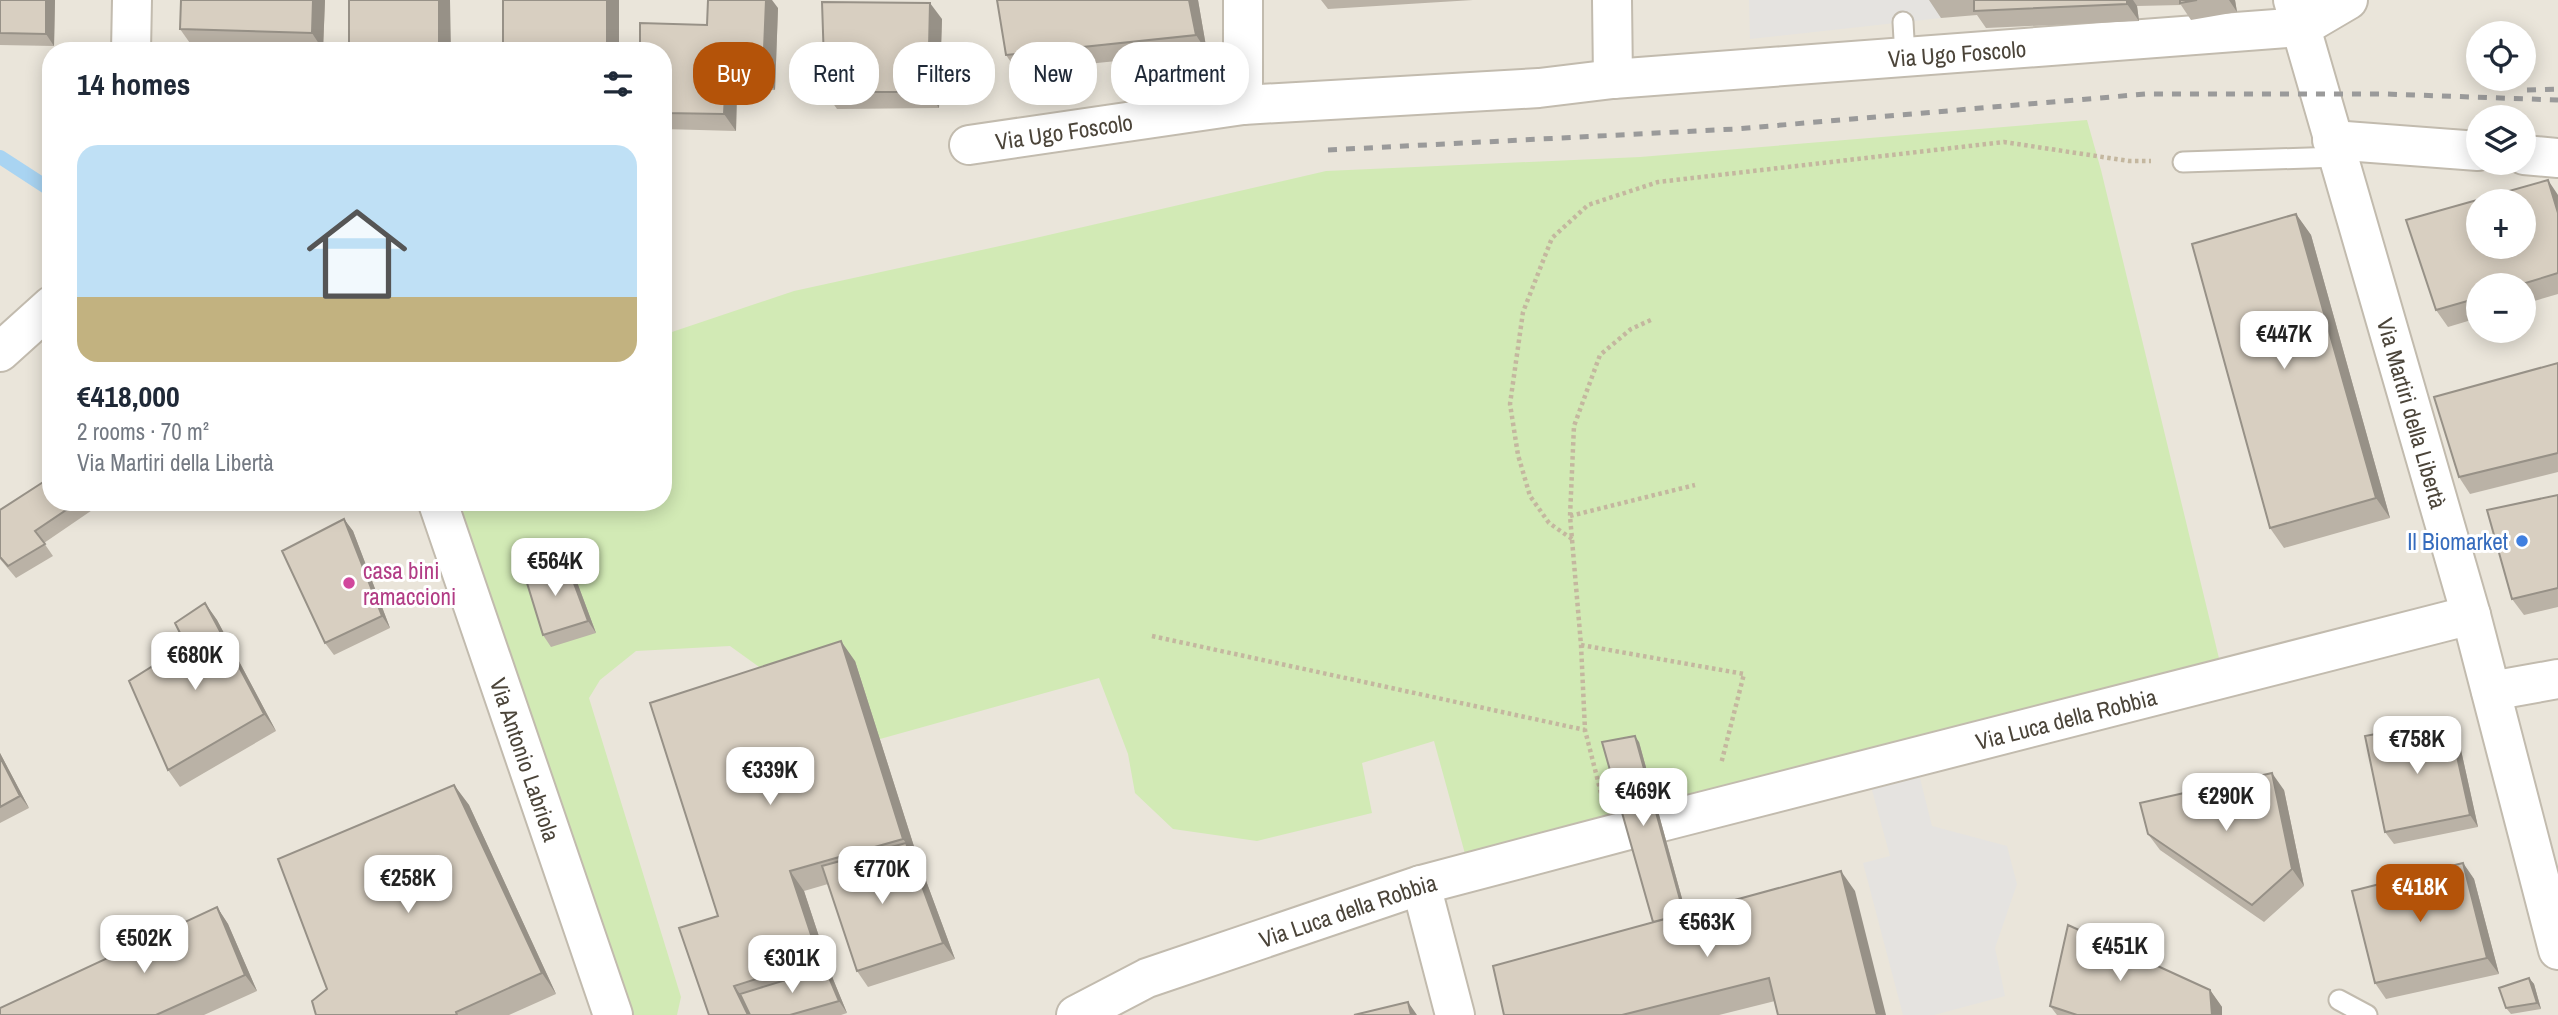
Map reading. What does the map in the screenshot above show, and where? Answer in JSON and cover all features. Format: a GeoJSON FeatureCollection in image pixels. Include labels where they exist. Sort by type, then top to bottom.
{"type":"FeatureCollection","features":[{"type":"Feature","properties":{"kind":"street"},"geometry":{"type":"LineString","coordinates":[[131,42],[132,0]]}},
{"type":"Feature","properties":{"kind":"street"},"geometry":{"type":"LineString","coordinates":[[1243,0],[1243,42]]}},
{"type":"Feature","properties":{"kind":"street"},"geometry":{"type":"LineString","coordinates":[[1612,0],[1613,79]]}},
{"type":"Feature","properties":{"kind":"street"},"geometry":{"type":"LineString","coordinates":[[2298,14],[2348,0]]}},
{"type":"Feature","properties":{"kind":"street","name":"Via Ugo Foscolo"},"geometry":{"type":"LineString","coordinates":[[1249,105],[1539,88],[1904,39],[2298,14]]}},
{"type":"Feature","properties":{"kind":"street","name":"Via Martiri della Libertà"},"geometry":{"type":"LineString","coordinates":[[2298,14],[2471,615],[2558,950]]}},
{"type":"Feature","properties":{"kind":"street","name":"Via Ugo Foscolo"},"geometry":{"type":"LineString","coordinates":[[969,145],[1242,105]]}},
{"type":"Feature","properties":{"kind":"street"},"geometry":{"type":"LineString","coordinates":[[2335,148],[2466,151]]}},
{"type":"Feature","properties":{"kind":"street"},"geometry":{"type":"LineString","coordinates":[[2536,156],[2558,158]]}},
{"type":"Feature","properties":{"kind":"street"},"geometry":{"type":"LineString","coordinates":[[0,352],[42,314]]}},
{"type":"Feature","properties":{"kind":"street","name":"Via Antonio Labriola"},"geometry":{"type":"LineString","coordinates":[[441,511],[613,1015]]}},
{"type":"Feature","properties":{"kind":"street","name":"Via Luca della Robbia"},"geometry":{"type":"LineString","coordinates":[[1076,1015],[1147,978],[1421,885],[2471,615]]}},
{"type":"Feature","properties":{"kind":"street"},"geometry":{"type":"LineString","coordinates":[[2491,691],[2558,678]]}},
{"type":"Feature","properties":{"kind":"street"},"geometry":{"type":"LineString","coordinates":[[1421,885],[1455,1015]]}},
{"type":"Feature","properties":{"kind":"lane"},"geometry":{"type":"LineString","coordinates":[[2183,162],[2335,148]]}},
{"type":"Feature","properties":{"kind":"lane"},"geometry":{"type":"LineString","coordinates":[[2339,1000],[2367,1015]]}},
{"type":"Feature","properties":{"kind":"path"},"geometry":{"type":"LineString","coordinates":[[1572,539],[1549,523],[1530,496],[1518,455],[1510,404],[1523,312],[1552,238],[1587,205],[1658,182],[2004,142],[2129,161],[2183,162]]}},
{"type":"Feature","properties":{"kind":"path"},"geometry":{"type":"LineString","coordinates":[[1634,829],[1585,730],[1570,516],[1574,426],[1600,355],[1631,329],[1653,319]]}},
{"type":"Feature","properties":{"kind":"path"},"geometry":{"type":"LineString","coordinates":[[1570,516],[1695,485]]}},
{"type":"Feature","properties":{"kind":"path"},"geometry":{"type":"LineString","coordinates":[[1152,636],[1585,730]]}},
{"type":"Feature","properties":{"kind":"path"},"geometry":{"type":"LineString","coordinates":[[1581,645],[1744,674],[1710,809]]}},
{"type":"Feature","properties":{"kind":"shaded area"},"geometry":{"type":"Polygon","coordinates":[[[0,0],[2558,0],[2558,1015],[0,1015],[0,0]]]}},
{"type":"Feature","properties":{"kind":"shaded area"},"geometry":{"type":"Polygon","coordinates":[[[1749,0],[1939,0],[1941,18],[1750,39],[1749,0]]]}},
{"type":"Feature","properties":{"kind":"shaded area"},"geometry":{"type":"Polygon","coordinates":[[[1915,758],[1932,826],[2007,846],[2017,884],[1995,948],[2005,996],[1934,1015],[1903,1015],[1863,863],[1890,856],[1866,768],[1915,758]]]}},
{"type":"Feature","properties":{"kind":"green space"},"geometry":{"type":"Polygon","coordinates":[[[2087,120],[2224,679],[1470,872],[1434,741],[1362,763],[1372,813],[1257,841],[1173,829],[1135,793],[1128,754],[1099,678],[880,739],[784,685],[730,646],[636,651],[600,680],[589,698],[681,997],[677,1015],[634,1015],[458,511],[672,511],[672,332],[794,291],[1326,171],[1640,157],[2087,120]]]}},
{"type":"Feature","properties":{"kind":"building"},"geometry":{"type":"Polygon","coordinates":[[[0,0],[46,0],[46,34],[0,33],[0,0]]]}},
{"type":"Feature","properties":{"kind":"building"},"geometry":{"type":"Polygon","coordinates":[[[181,0],[313,0],[312,33],[180,29],[181,0]]]}},
{"type":"Feature","properties":{"kind":"building"},"geometry":{"type":"Polygon","coordinates":[[[349,0],[439,0],[439,42],[349,42],[349,0]]]}},
{"type":"Feature","properties":{"kind":"building"},"geometry":{"type":"Polygon","coordinates":[[[503,0],[607,0],[607,42],[503,42],[503,0]]]}},
{"type":"Feature","properties":{"kind":"building"},"geometry":{"type":"Polygon","coordinates":[[[708,0],[766,0],[764,42],[693,42],[693,105],[724,105],[724,114],[672,113],[672,42],[640,42],[640,23],[707,25],[708,0]]]}},
{"type":"Feature","properties":{"kind":"building"},"geometry":{"type":"Polygon","coordinates":[[[997,0],[1189,0],[1196,35],[1097,45],[1097,42],[1009,42],[1009,55],[1006,55],[997,0]]]}},
{"type":"Feature","properties":{"kind":"building"},"geometry":{"type":"Polygon","coordinates":[[[1974,0],[2127,0],[2127,4],[1974,11],[1974,0]]]}},
{"type":"Feature","properties":{"kind":"building"},"geometry":{"type":"Polygon","coordinates":[[[822,2],[930,3],[929,42],[893,42],[893,92],[879,92],[879,42],[823,42],[822,2]]]}},
{"type":"Feature","properties":{"kind":"building"},"geometry":{"type":"Polygon","coordinates":[[[2548,180],[2558,213],[2558,273],[2536,280],[2536,273],[2466,273],[2466,301],[2436,310],[2406,220],[2466,203],[2466,259],[2536,259],[2536,189],[2516,189],[2548,180]]]}},
{"type":"Feature","properties":{"kind":"building"},"geometry":{"type":"Polygon","coordinates":[[[2296,214],[2376,498],[2270,528],[2192,244],[2296,214]]]}},
{"type":"Feature","properties":{"kind":"building"},"geometry":{"type":"Polygon","coordinates":[[[2558,363],[2558,453],[2459,477],[2434,397],[2558,363]]]}},
{"type":"Feature","properties":{"kind":"building"},"geometry":{"type":"Polygon","coordinates":[[[42,483],[42,511],[65,511],[35,531],[45,544],[8,566],[0,557],[0,510],[42,483]]]}},
{"type":"Feature","properties":{"kind":"building"},"geometry":{"type":"Polygon","coordinates":[[[2558,495],[2558,588],[2512,599],[2487,510],[2558,495]]]}},
{"type":"Feature","properties":{"kind":"building"},"geometry":{"type":"Polygon","coordinates":[[[344,519],[382,616],[325,643],[282,551],[344,519]]]}},
{"type":"Feature","properties":{"kind":"building"},"geometry":{"type":"Polygon","coordinates":[[[566,562],[588,621],[543,635],[523,570],[566,562]]]}},
{"type":"Feature","properties":{"kind":"building"},"geometry":{"type":"Polygon","coordinates":[[[205,603],[264,714],[168,770],[129,681],[186,645],[175,623],[205,603]]]}},
{"type":"Feature","properties":{"kind":"building"},"geometry":{"type":"Polygon","coordinates":[[[841,641],[903,839],[790,871],[819,959],[734,986],[748,1015],[709,1015],[679,928],[718,916],[650,703],[841,641]]]}},
{"type":"Feature","properties":{"kind":"building"},"geometry":{"type":"Polygon","coordinates":[[[2449,720],[2470,815],[2385,832],[2365,736],[2449,720]]]}},
{"type":"Feature","properties":{"kind":"building"},"geometry":{"type":"Polygon","coordinates":[[[1635,736],[1684,914],[1653,922],[1602,742],[1635,736]]]}},
{"type":"Feature","properties":{"kind":"building"},"geometry":{"type":"Polygon","coordinates":[[[0,757],[20,796],[0,807],[0,757]]]}},
{"type":"Feature","properties":{"kind":"building"},"geometry":{"type":"Polygon","coordinates":[[[2272,773],[2292,869],[2252,905],[2148,834],[2140,803],[2272,773]]]}},
{"type":"Feature","properties":{"kind":"building"},"geometry":{"type":"Polygon","coordinates":[[[454,785],[542,973],[456,1012],[457,1015],[316,1015],[312,1001],[327,989],[278,859],[454,785]]]}},
{"type":"Feature","properties":{"kind":"building"},"geometry":{"type":"Polygon","coordinates":[[[906,843],[943,943],[857,971],[822,866],[906,843]]]}},
{"type":"Feature","properties":{"kind":"building"},"geometry":{"type":"Polygon","coordinates":[[[2463,863],[2487,958],[2375,983],[2352,891],[2463,863]]]}},
{"type":"Feature","properties":{"kind":"building"},"geometry":{"type":"Polygon","coordinates":[[[1841,871],[1877,1015],[1778,1015],[1769,978],[1622,1015],[1504,1015],[1493,966],[1841,871]]]}},
{"type":"Feature","properties":{"kind":"building"},"geometry":{"type":"Polygon","coordinates":[[[217,907],[245,975],[156,1015],[0,1015],[0,1008],[217,907]]]}},
{"type":"Feature","properties":{"kind":"building"},"geometry":{"type":"Polygon","coordinates":[[[2068,925],[2210,990],[2212,1015],[2077,1015],[2050,1006],[2068,925]]]}},
{"type":"Feature","properties":{"kind":"building"},"geometry":{"type":"Polygon","coordinates":[[[825,968],[839,1001],[790,1015],[750,1015],[740,994],[825,968]]]}},
{"type":"Feature","properties":{"kind":"building"},"geometry":{"type":"Polygon","coordinates":[[[2529,978],[2537,1003],[2506,1008],[2499,988],[2529,978]]]}},
{"type":"Feature","properties":{"kind":"building"},"geometry":{"type":"Polygon","coordinates":[[[1408,1002],[1411,1015],[1354,1015],[1408,1002]]]}},
{"type":"Feature","properties":{"kind":"waterway"},"geometry":{"type":"LineString","coordinates":[[0,157],[42,184]]}},
{"type":"Feature","properties":{"kind":"railway"},"geometry":{"type":"LineString","coordinates":[[2536,90],[2558,89]]}},
{"type":"Feature","properties":{"kind":"railway"},"geometry":{"type":"LineString","coordinates":[[1328,150],[1735,129],[2146,94],[2385,94],[2558,100]]}},
{"type":"Feature","properties":{"kind":"place","name":"Il Biomarket"},"geometry":{"type":"Point","coordinates":[2522,541]}},
{"type":"Feature","properties":{"kind":"place","name":"casa bini ramaccioni"},"geometry":{"type":"Point","coordinates":[349,583]}}]}
